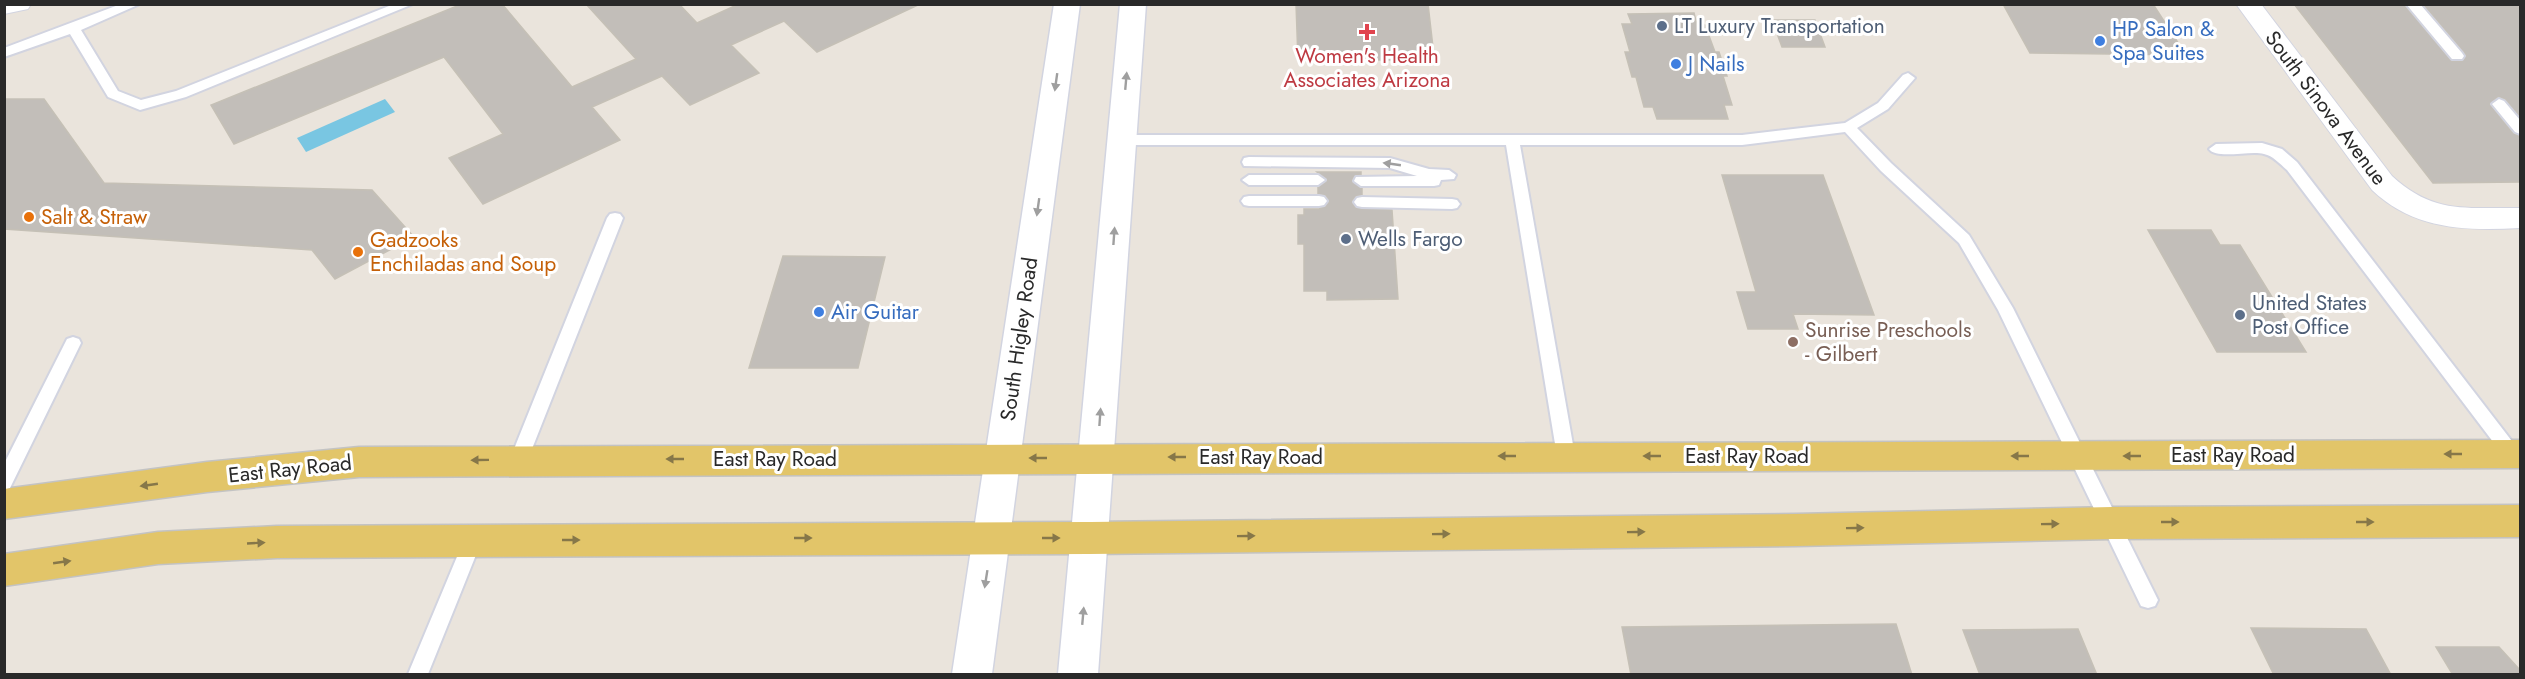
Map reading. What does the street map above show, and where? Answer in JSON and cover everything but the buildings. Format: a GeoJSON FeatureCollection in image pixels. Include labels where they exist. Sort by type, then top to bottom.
{"type":"FeatureCollection","features":[{"type":"Feature","properties":{"kind":"main road","name":"South Higley Road"},"geometry":{"type":"LineString","coordinates":[[972,675],[1066,4]]}},
{"type":"Feature","properties":{"kind":"main road"},"geometry":{"type":"LineString","coordinates":[[1078,675],[1132,4]]}},
{"type":"Feature","properties":{"kind":"main road","name":"East Ray Road"},"geometry":{"type":"LineString","coordinates":[[4,504],[207,477],[358,462],[519,459],[2516,454]]}},
{"type":"Feature","properties":{"kind":"main road"},"geometry":{"type":"LineString","coordinates":[[4,570],[158,548],[277,542],[1090,538],[1796,530],[2112,523],[2520,521]]}},
{"type":"Feature","properties":{"kind":"street"},"geometry":{"type":"LineString","coordinates":[[4,6],[19,4]]}},
{"type":"Feature","properties":{"kind":"street","name":"South Sinova Avenue"},"geometry":{"type":"LineString","coordinates":[[2248,4],[2390,192],[2410,206],[2448,217],[2520,218]]}},
{"type":"Feature","properties":{"kind":"lane"},"geometry":{"type":"LineString","coordinates":[[4,53],[134,4]]}},
{"type":"Feature","properties":{"kind":"lane"},"geometry":{"type":"LineString","coordinates":[[73,28],[113,94],[140,105],[181,94],[407,4]]}},
{"type":"Feature","properties":{"kind":"lane"},"geometry":{"type":"LineString","coordinates":[[2412,4],[2457,56]]}},
{"type":"Feature","properties":{"kind":"lane"},"geometry":{"type":"LineString","coordinates":[[1121,140],[1742,140],[1848,127],[1883,106],[1908,78]]}},
{"type":"Feature","properties":{"kind":"lane"},"geometry":{"type":"LineString","coordinates":[[2499,104],[2520,129]]}},
{"type":"Feature","properties":{"kind":"lane"},"geometry":{"type":"LineString","coordinates":[[1848,127],[1964,239],[2005,308],[2148,600]]}},
{"type":"Feature","properties":{"kind":"lane"},"geometry":{"type":"LineString","coordinates":[[1512,140],[1566,456]]}},
{"type":"Feature","properties":{"kind":"lane"},"geometry":{"type":"LineString","coordinates":[[2216,149],[2262,148],[2277,153],[2292,166],[2516,454]]}},
{"type":"Feature","properties":{"kind":"lane"},"geometry":{"type":"LineString","coordinates":[[1249,162],[1390,163],[1429,174],[1450,188]]}},
{"type":"Feature","properties":{"kind":"lane"},"geometry":{"type":"LineString","coordinates":[[1450,188],[1362,191],[1450,188]]}},
{"type":"Feature","properties":{"kind":"lane"},"geometry":{"type":"LineString","coordinates":[[1249,191],[1318,191]]}},
{"type":"Feature","properties":{"kind":"lane"},"geometry":{"type":"LineString","coordinates":[[519,459],[615,218]]}},
{"type":"Feature","properties":{"kind":"lane"},"geometry":{"type":"LineString","coordinates":[[4,483],[73,343]]}},
{"type":"Feature","properties":{"kind":"lane"},"geometry":{"type":"LineString","coordinates":[[418,675],[473,540]]}},
{"type":"Feature","properties":{"kind":"water"},"geometry":{"type":"Polygon","coordinates":[[[385,99],[395,112],[306,152],[297,138],[385,99]]]}},
{"type":"Feature","properties":{"kind":"place","name":"LT Luxury Transportation"},"geometry":{"type":"Point","coordinates":[1662,26]}},
{"type":"Feature","properties":{"kind":"place","name":"Women's Health Associates Arizona"},"geometry":{"type":"Point","coordinates":[1367,32]}},
{"type":"Feature","properties":{"kind":"place","name":"HP Salon & Spa Suites"},"geometry":{"type":"Point","coordinates":[2100,41]}},
{"type":"Feature","properties":{"kind":"place","name":"J Nails"},"geometry":{"type":"Point","coordinates":[1676,64]}},
{"type":"Feature","properties":{"kind":"place","name":"Salt & Straw"},"geometry":{"type":"Point","coordinates":[29,217]}},
{"type":"Feature","properties":{"kind":"place","name":"Wells Fargo"},"geometry":{"type":"Point","coordinates":[1346,239]}},
{"type":"Feature","properties":{"kind":"place","name":"Gadzooks Enchiladas and Soup"},"geometry":{"type":"Point","coordinates":[358,252]}},
{"type":"Feature","properties":{"kind":"place","name":"Air Guitar"},"geometry":{"type":"Point","coordinates":[819,312]}},
{"type":"Feature","properties":{"kind":"place","name":"United States Post Office"},"geometry":{"type":"Point","coordinates":[2240,315]}},
{"type":"Feature","properties":{"kind":"place","name":"Sunrise Preschools - Gilbert"},"geometry":{"type":"Point","coordinates":[1793,342]}}]}
